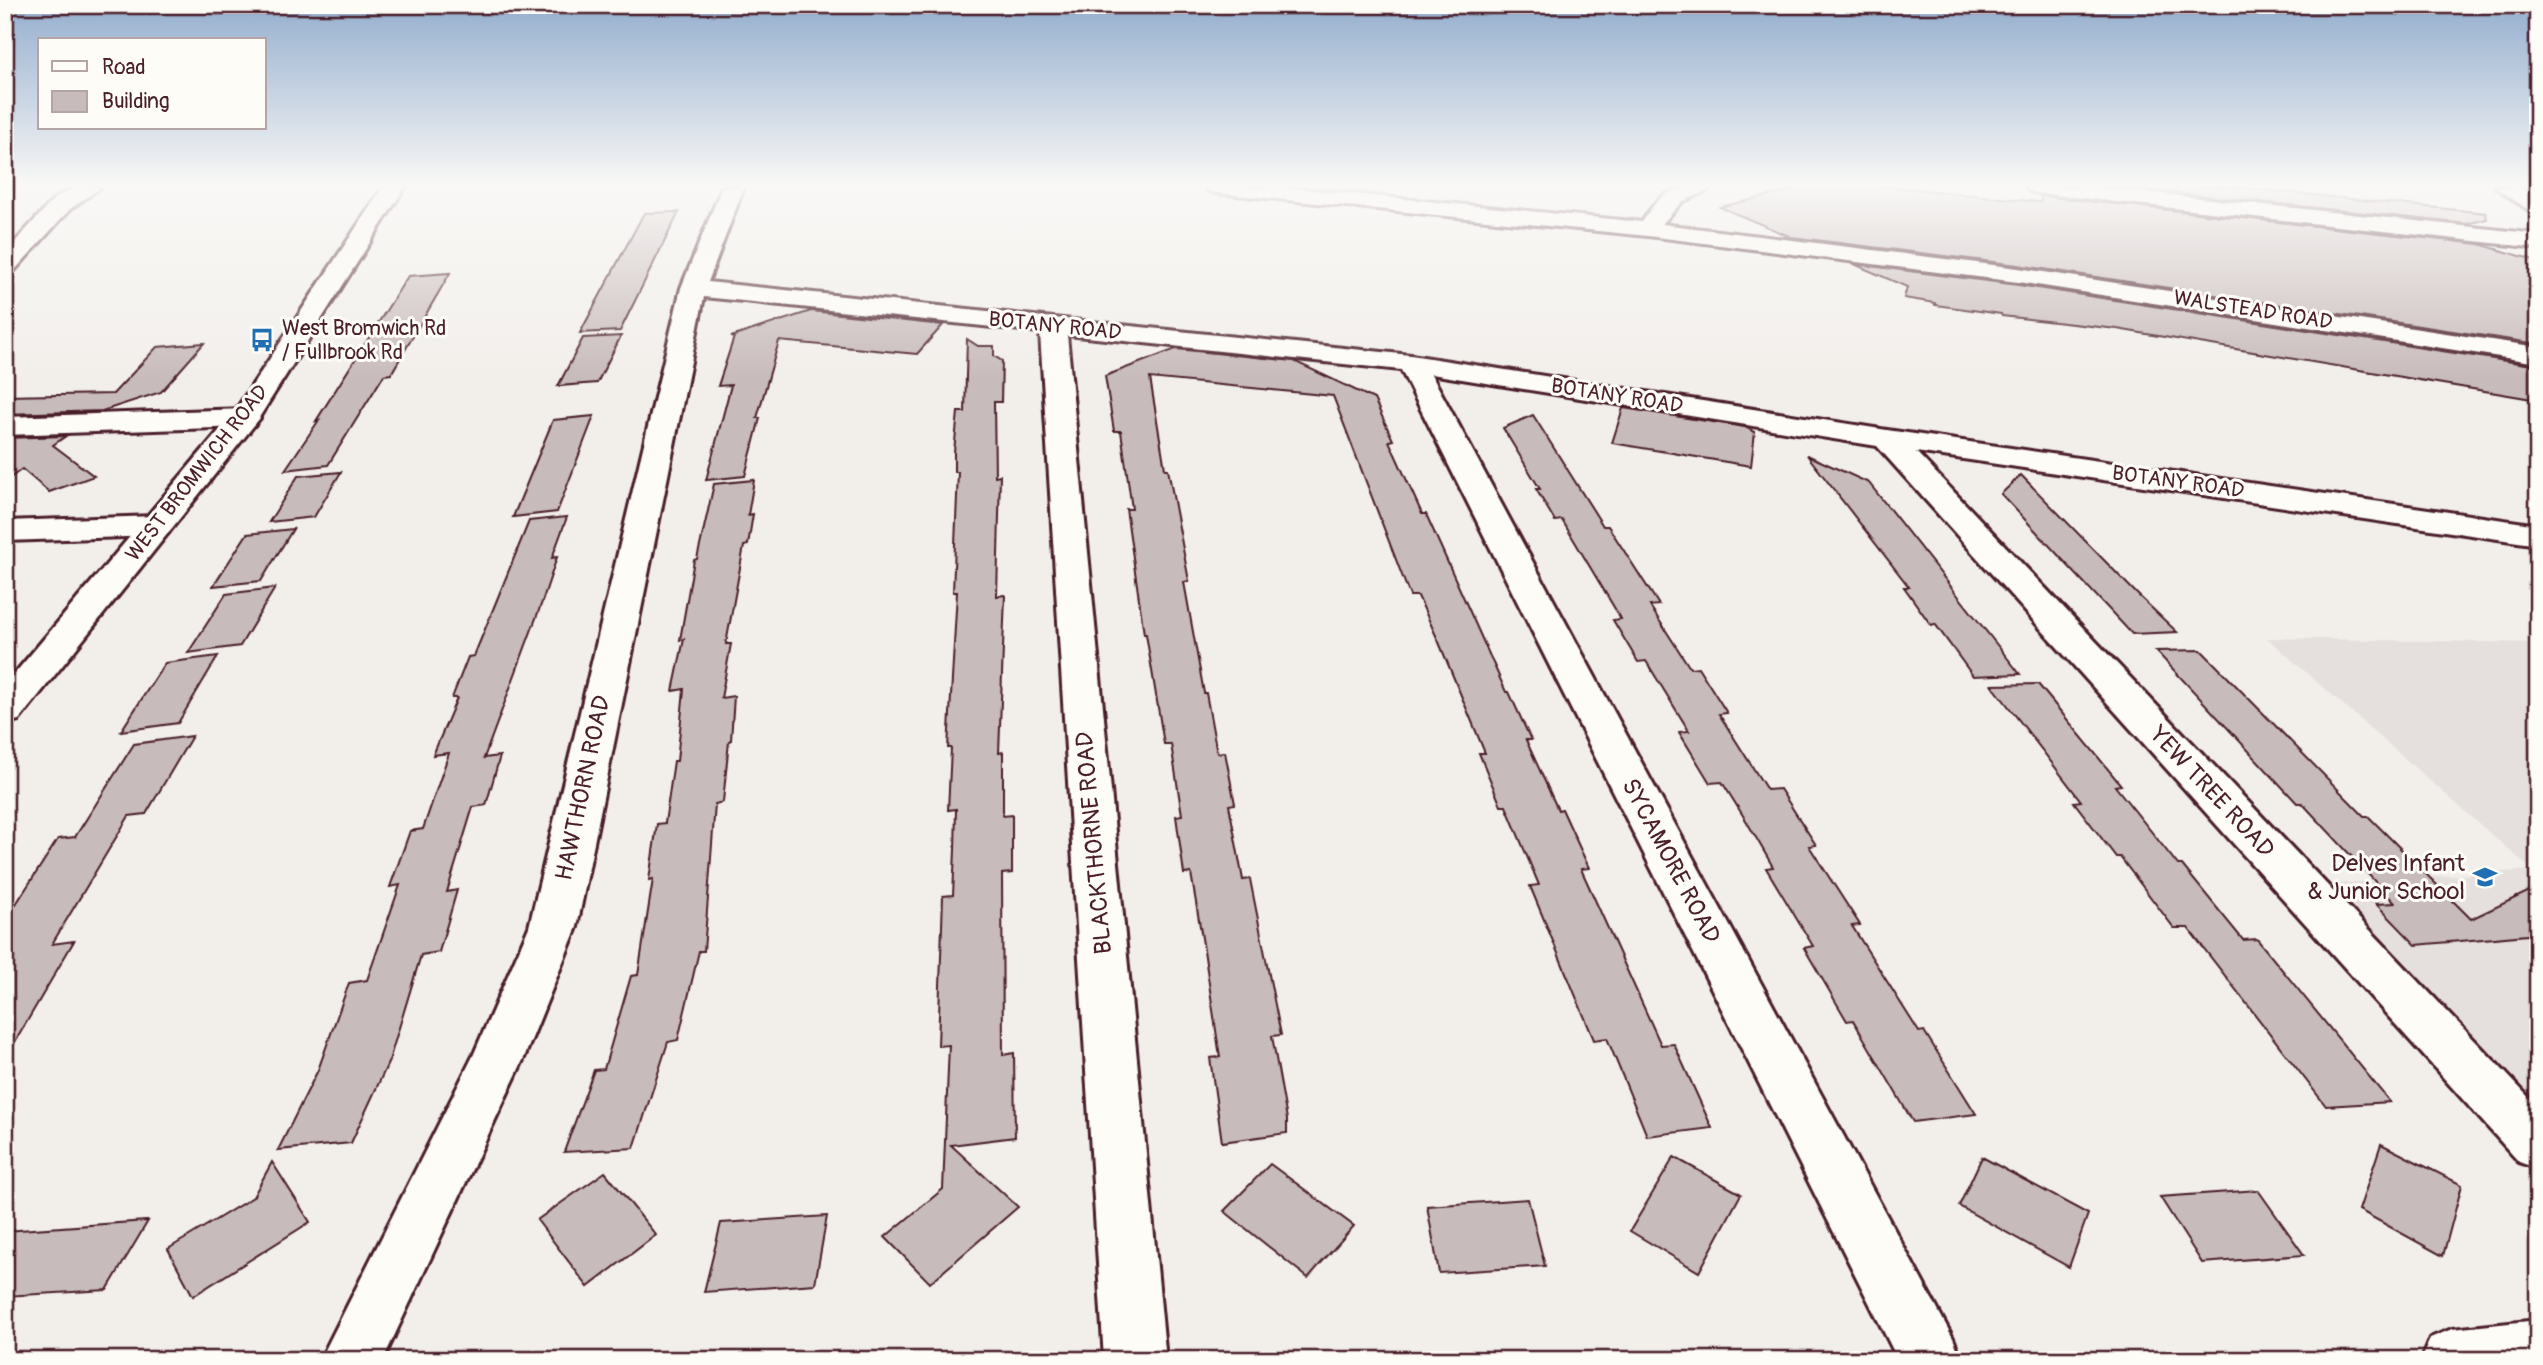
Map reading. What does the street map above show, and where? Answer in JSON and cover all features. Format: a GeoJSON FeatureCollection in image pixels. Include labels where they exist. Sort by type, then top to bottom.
{"type":"FeatureCollection","features":[{"type":"Feature","properties":{"kind":"street"},"geometry":{"type":"LineString","coordinates":[[5,267],[20,251]]}},
{"type":"Feature","properties":{"kind":"street","name":"WEST BROMWICH ROAD"},"geometry":{"type":"LineString","coordinates":[[5,711],[245,418],[353,251]]}},
{"type":"Feature","properties":{"kind":"street","name":"HAWTHORN ROAD"},"geometry":{"type":"LineString","coordinates":[[351,1360],[498,1058],[553,927],[693,288],[708,251]]}},
{"type":"Feature","properties":{"kind":"street","name":"WALSTEAD ROAD"},"geometry":{"type":"LineString","coordinates":[[1823,251],[2018,275],[2538,355]]}},
{"type":"Feature","properties":{"kind":"street","name":"BOTANY ROAD"},"geometry":{"type":"LineString","coordinates":[[693,288],[1411,363],[1887,439],[2538,535]]}},
{"type":"Feature","properties":{"kind":"street","name":"BLACKTHORNE ROAD"},"geometry":{"type":"LineString","coordinates":[[1053,326],[1135,1360]]}},
{"type":"Feature","properties":{"kind":"street","name":"SYCAMORE ROAD"},"geometry":{"type":"LineString","coordinates":[[1411,363],[1931,1360]]}},
{"type":"Feature","properties":{"kind":"street"},"geometry":{"type":"LineString","coordinates":[[5,426],[245,418]]}},
{"type":"Feature","properties":{"kind":"street","name":"YEW TREE ROAD"},"geometry":{"type":"LineString","coordinates":[[1887,439],[2538,1145]]}},
{"type":"Feature","properties":{"kind":"street"},"geometry":{"type":"LineString","coordinates":[[5,531],[156,526]]}},
{"type":"Feature","properties":{"kind":"street"},"geometry":{"type":"LineString","coordinates":[[2452,1360],[2538,1351]]}},
{"type":"Feature","properties":{"kind":"shaded area","name":"Delves Infant & Junior School"},"geometry":{"type":"Polygon","coordinates":[[[2267,638],[2538,643],[2538,1105],[2330,884],[2532,870],[2267,638]]]}},
{"type":"Feature","properties":{"kind":"building"},"geometry":{"type":"Polygon","coordinates":[[[624,251],[660,251],[620,331],[580,333],[624,251]]]}},
{"type":"Feature","properties":{"kind":"building"},"geometry":{"type":"Polygon","coordinates":[[[1902,251],[2502,251],[2538,261],[2538,344],[2018,265],[1902,251]]]}},
{"type":"Feature","properties":{"kind":"building"},"geometry":{"type":"Polygon","coordinates":[[[1854,264],[2018,285],[2538,366],[2538,400],[2117,329],[2002,316],[1935,305],[1904,298],[1907,287],[1854,264]]]}},
{"type":"Feature","properties":{"kind":"building"},"geometry":{"type":"Polygon","coordinates":[[[450,273],[391,374],[384,375],[328,465],[285,470],[408,276],[450,273]]]}},
{"type":"Feature","properties":{"kind":"building"},"geometry":{"type":"Polygon","coordinates":[[[811,311],[943,325],[917,354],[779,341],[757,418],[760,418],[745,476],[706,480],[731,385],[718,386],[734,337],[731,337],[811,311]]]}},
{"type":"Feature","properties":{"kind":"building"},"geometry":{"type":"Polygon","coordinates":[[[621,336],[597,383],[558,386],[583,338],[621,336]]]}},
{"type":"Feature","properties":{"kind":"building"},"geometry":{"type":"Polygon","coordinates":[[[967,339],[978,346],[994,346],[994,356],[1002,361],[1001,402],[994,402],[995,476],[1000,475],[997,596],[1005,595],[999,753],[1003,752],[1003,816],[1012,815],[1012,873],[1002,874],[1003,1055],[1014,1053],[1015,1137],[951,1145],[1018,1207],[930,1283],[885,1237],[943,1189],[949,1045],[938,1046],[943,896],[953,895],[956,809],[948,810],[951,748],[948,748],[957,592],[953,592],[958,472],[954,472],[954,452],[958,412],[965,412],[967,339]]]}},
{"type":"Feature","properties":{"kind":"building"},"geometry":{"type":"Polygon","coordinates":[[[204,343],[161,392],[102,411],[5,414],[5,396],[113,394],[157,347],[204,343]]]}},
{"type":"Feature","properties":{"kind":"building"},"geometry":{"type":"Polygon","coordinates":[[[1176,349],[1294,361],[1374,399],[1393,440],[1389,441],[1422,514],[1426,514],[1506,692],[1509,692],[1531,740],[1526,740],[1558,810],[1562,809],[1589,868],[1581,869],[1661,1045],[1674,1044],[1712,1128],[1647,1136],[1607,1038],[1594,1040],[1530,886],[1539,885],[1506,806],[1501,806],[1479,753],[1485,753],[1438,640],[1418,596],[1410,596],[1333,396],[1150,378],[1165,469],[1168,469],[1189,581],[1184,582],[1204,693],[1217,753],[1225,752],[1235,804],[1229,805],[1243,880],[1250,879],[1281,1035],[1272,1036],[1287,1119],[1287,1133],[1222,1142],[1210,1058],[1220,1057],[1204,950],[1191,873],[1184,874],[1176,816],[1182,815],[1171,744],[1164,744],[1144,634],[1126,509],[1132,509],[1121,431],[1114,431],[1105,376],[1176,349]]]}},
{"type":"Feature","properties":{"kind":"building"},"geometry":{"type":"Polygon","coordinates":[[[1623,408],[1745,427],[1755,432],[1751,466],[1612,443],[1623,408]]]}},
{"type":"Feature","properties":{"kind":"building"},"geometry":{"type":"Polygon","coordinates":[[[1533,415],[1603,526],[1608,526],[1659,605],[1650,606],[1690,668],[1698,667],[1727,713],[1719,714],[1767,790],[1780,789],[1816,845],[1809,846],[1860,925],[1852,926],[1919,1032],[1924,1031],[1976,1114],[1913,1122],[1853,1020],[1847,1021],[1804,948],[1813,946],[1766,868],[1773,867],[1747,822],[1722,782],[1710,783],[1679,732],[1689,731],[1646,661],[1638,662],[1613,620],[1621,619],[1562,520],[1555,521],[1536,489],[1540,489],[1503,428],[1533,415]]]}},
{"type":"Feature","properties":{"kind":"building"},"geometry":{"type":"Polygon","coordinates":[[[594,416],[557,512],[513,517],[553,420],[594,416]]]}},
{"type":"Feature","properties":{"kind":"building"},"geometry":{"type":"Polygon","coordinates":[[[66,436],[53,445],[94,476],[49,492],[22,469],[5,482],[5,438],[66,436]]]}},
{"type":"Feature","properties":{"kind":"building"},"geometry":{"type":"Polygon","coordinates":[[[1807,455],[1869,483],[2020,674],[1973,676],[1935,624],[1931,625],[1904,587],[1909,587],[1807,455]]]}},
{"type":"Feature","properties":{"kind":"building"},"geometry":{"type":"Polygon","coordinates":[[[341,472],[314,517],[269,522],[298,476],[341,472]]]}},
{"type":"Feature","properties":{"kind":"building"},"geometry":{"type":"Polygon","coordinates":[[[2021,475],[2177,632],[2132,634],[2001,494],[2021,475]]]}},
{"type":"Feature","properties":{"kind":"building"},"geometry":{"type":"Polygon","coordinates":[[[754,480],[748,515],[753,514],[748,545],[744,546],[726,644],[731,644],[721,698],[734,696],[731,740],[723,802],[715,804],[704,951],[699,951],[678,1040],[668,1042],[634,1148],[564,1152],[594,1070],[604,1069],[631,976],[638,975],[653,879],[649,880],[657,824],[665,823],[674,761],[677,761],[684,689],[673,691],[684,639],[680,640],[694,560],[697,559],[714,484],[754,480]]]}},
{"type":"Feature","properties":{"kind":"building"},"geometry":{"type":"Polygon","coordinates":[[[567,517],[552,558],[557,557],[542,602],[484,758],[500,756],[486,805],[473,807],[447,892],[457,890],[439,952],[421,955],[389,1061],[351,1143],[278,1150],[318,1070],[349,983],[367,980],[400,885],[390,887],[410,831],[423,829],[449,753],[433,755],[457,698],[452,698],[468,657],[474,656],[529,521],[567,517]]]}},
{"type":"Feature","properties":{"kind":"building"},"geometry":{"type":"Polygon","coordinates":[[[293,529],[261,581],[213,586],[247,534],[293,529]]]}},
{"type":"Feature","properties":{"kind":"building"},"geometry":{"type":"Polygon","coordinates":[[[275,588],[240,646],[188,653],[226,594],[275,588]]]}},
{"type":"Feature","properties":{"kind":"building"},"geometry":{"type":"Polygon","coordinates":[[[2201,650],[2364,816],[2368,816],[2471,919],[2538,887],[2538,934],[2416,945],[2376,904],[2395,903],[2302,803],[2297,803],[2156,651],[2201,650]]]}},
{"type":"Feature","properties":{"kind":"building"},"geometry":{"type":"Polygon","coordinates":[[[218,656],[178,723],[121,731],[165,663],[218,656]]]}},
{"type":"Feature","properties":{"kind":"building"},"geometry":{"type":"Polygon","coordinates":[[[2038,684],[2121,785],[2115,786],[2178,865],[2182,865],[2243,940],[2257,939],[2390,1102],[2326,1106],[2188,928],[2174,928],[2074,802],[2081,801],[1992,685],[2038,684]]]}},
{"type":"Feature","properties":{"kind":"building"},"geometry":{"type":"Polygon","coordinates":[[[192,736],[146,814],[129,816],[52,944],[74,941],[5,1059],[5,921],[58,839],[75,837],[134,744],[192,736]]]}},
{"type":"Feature","properties":{"kind":"building"},"geometry":{"type":"Polygon","coordinates":[[[2381,1144],[2462,1185],[2443,1256],[2359,1210],[2381,1144]]]}},
{"type":"Feature","properties":{"kind":"building"},"geometry":{"type":"Polygon","coordinates":[[[1674,1157],[1741,1194],[1699,1272],[1630,1231],[1674,1157]]]}},
{"type":"Feature","properties":{"kind":"building"},"geometry":{"type":"Polygon","coordinates":[[[1982,1157],[2088,1214],[2069,1267],[1959,1206],[1982,1157]]]}},
{"type":"Feature","properties":{"kind":"building"},"geometry":{"type":"Polygon","coordinates":[[[272,1162],[310,1222],[193,1296],[168,1249],[253,1197],[272,1162]]]}},
{"type":"Feature","properties":{"kind":"building"},"geometry":{"type":"Polygon","coordinates":[[[1270,1164],[1354,1226],[1308,1278],[1224,1211],[1270,1164]]]}},
{"type":"Feature","properties":{"kind":"building"},"geometry":{"type":"Polygon","coordinates":[[[605,1172],[656,1235],[588,1287],[537,1220],[605,1172]]]}},
{"type":"Feature","properties":{"kind":"building"},"geometry":{"type":"Polygon","coordinates":[[[2258,1190],[2304,1255],[2202,1263],[2160,1197],[2258,1190]]]}},
{"type":"Feature","properties":{"kind":"building"},"geometry":{"type":"Polygon","coordinates":[[[1528,1199],[1545,1266],[1439,1273],[1427,1206],[1528,1199]]]}},
{"type":"Feature","properties":{"kind":"building"},"geometry":{"type":"Polygon","coordinates":[[[827,1216],[815,1284],[704,1292],[721,1223],[827,1216]]]}},
{"type":"Feature","properties":{"kind":"building"},"geometry":{"type":"Polygon","coordinates":[[[148,1221],[107,1290],[5,1296],[5,1231],[148,1221]]]}},
{"type":"Feature","properties":{"kind":"place","name":"West Bromwich Rd / Fullbrook Rd"},"geometry":{"type":"Point","coordinates":[262,340]}},
{"type":"Feature","properties":{"kind":"place","name":"Delves Infant & Junior School"},"geometry":{"type":"Point","coordinates":[2485,877]}}]}
